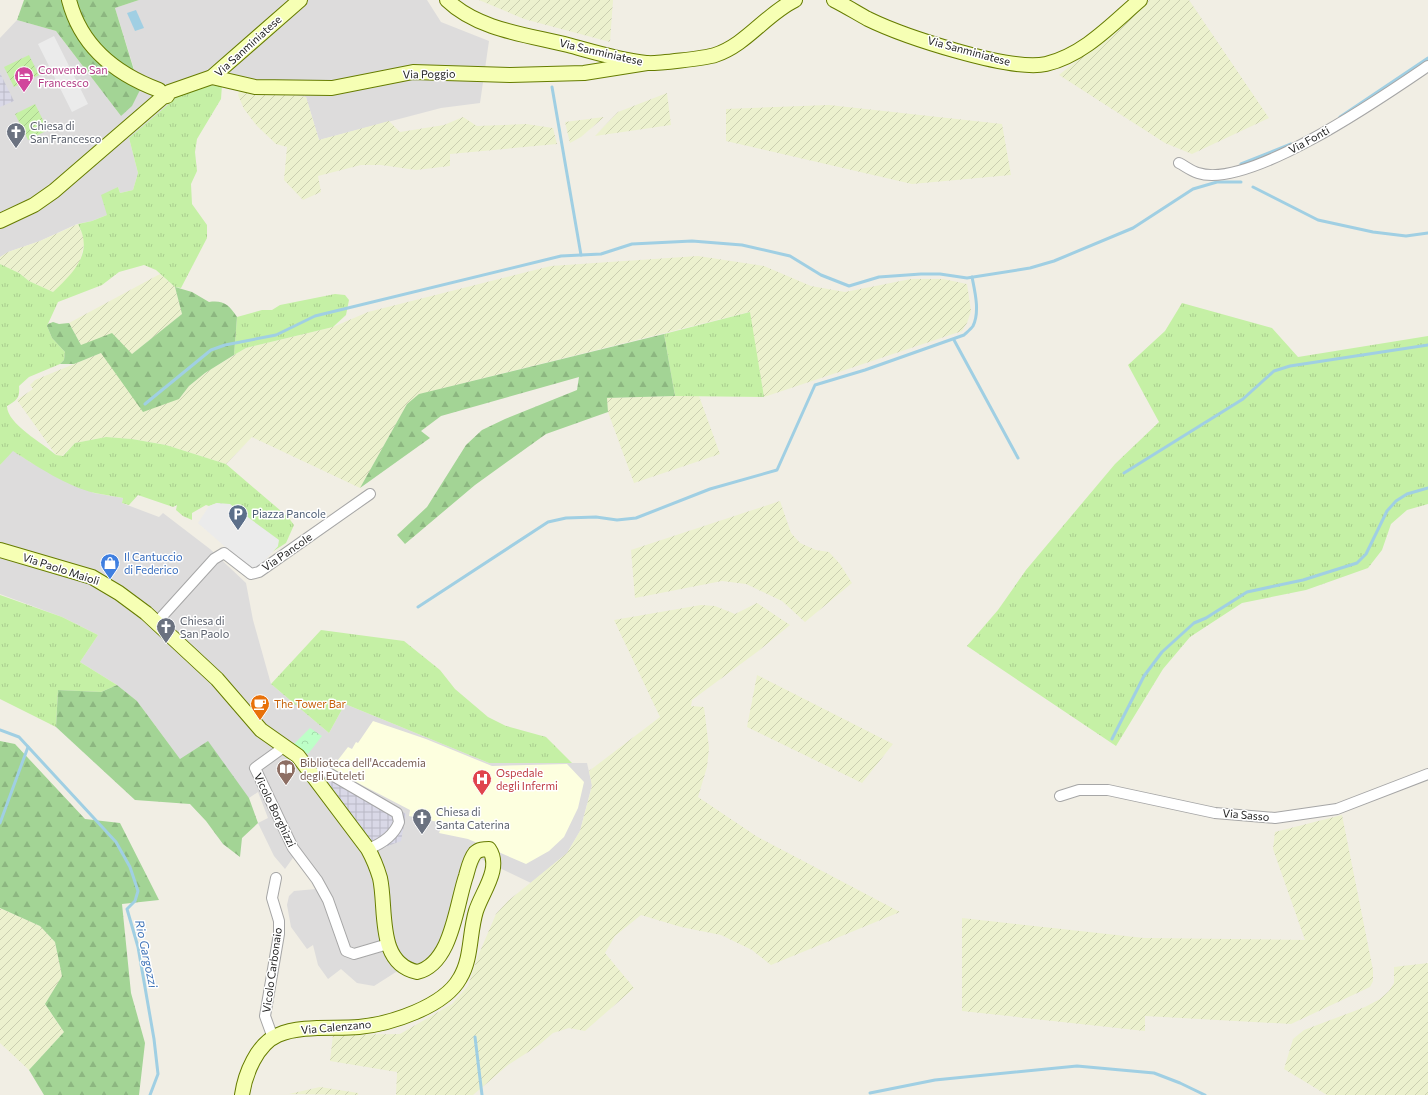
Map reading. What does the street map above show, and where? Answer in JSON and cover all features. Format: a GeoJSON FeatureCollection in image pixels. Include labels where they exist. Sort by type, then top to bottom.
{"type":"FeatureCollection","features":[{"type":"Feature","properties":{"kind":"main road"},"geometry":{"type":"LineString","coordinates":[[0,221],[34,205],[54,191],[164,93],[135,81],[94,48],[82,34],[72,12],[69,0]]}},
{"type":"Feature","properties":{"kind":"main road","name":"Via Sanminiatese"},"geometry":{"type":"LineString","coordinates":[[164,93],[212,78],[300,0]]}},
{"type":"Feature","properties":{"kind":"main road","name":"Via Sanminiatese"},"geometry":{"type":"LineString","coordinates":[[447,0],[473,18],[510,31],[602,54],[647,63],[714,56],[737,44],[785,5],[795,0]]}},
{"type":"Feature","properties":{"kind":"main road","name":"Via Sanminiatese"},"geometry":{"type":"LineString","coordinates":[[834,0],[868,18],[910,35],[982,57],[1017,64],[1035,65],[1054,61],[1084,47],[1140,0]]}},
{"type":"Feature","properties":{"kind":"main road","name":"Via Poggio"},"geometry":{"type":"LineString","coordinates":[[212,78],[255,87],[332,88],[412,72],[510,75],[584,73],[647,63]]}},
{"type":"Feature","properties":{"kind":"main road","name":"Via Paolo Maioli"},"geometry":{"type":"LineString","coordinates":[[0,550],[92,577],[119,593],[157,622],[217,679],[257,726],[298,756],[368,849],[380,878],[385,934],[388,944]]}},
{"type":"Feature","properties":{"kind":"main road","name":"Via Calenzano"},"geometry":{"type":"LineString","coordinates":[[242,1095],[246,1079],[255,1060],[265,1044],[273,1038],[288,1032],[360,1027],[390,1021],[437,1002],[449,992],[460,979],[467,963],[476,912],[494,865],[494,856],[489,850],[482,849],[475,853],[470,863],[444,947],[432,966],[417,972],[402,966],[388,944]]}},
{"type":"Feature","properties":{"kind":"street","name":"Via Fonti"},"geometry":{"type":"LineString","coordinates":[[1179,163],[1198,174],[1219,174],[1256,167],[1304,143],[1382,97],[1428,66]]}},
{"type":"Feature","properties":{"kind":"street","name":"Via Pancole"},"geometry":{"type":"LineString","coordinates":[[157,622],[214,559],[224,554],[251,574],[259,572],[370,494]]}},
{"type":"Feature","properties":{"kind":"street","name":"Vicolo Borghizzi"},"geometry":{"type":"LineString","coordinates":[[284,747],[255,768],[293,848],[316,880],[328,900],[346,951],[354,954],[388,944]]}},
{"type":"Feature","properties":{"kind":"street"},"geometry":{"type":"LineString","coordinates":[[312,774],[325,771],[397,813],[399,822],[390,837],[368,849]]}},
{"type":"Feature","properties":{"kind":"street","name":"Via Sasso"},"geometry":{"type":"LineString","coordinates":[[1060,796],[1079,790],[1108,790],[1215,813],[1275,818],[1337,809],[1428,774]]}},
{"type":"Feature","properties":{"kind":"street","name":"Vicolo Carbonaio"},"geometry":{"type":"LineString","coordinates":[[273,1038],[265,1016],[279,934],[279,921],[272,898],[276,878]]}},
{"type":"Feature","properties":{"kind":"shaded area"},"geometry":{"type":"Polygon","coordinates":[[[139,0],[427,0],[441,22],[489,41],[480,103],[441,108],[319,140],[306,97],[222,85],[129,138],[138,173],[133,190],[120,193],[118,187],[107,215],[92,221],[77,224],[40,241],[8,252],[0,258],[0,38],[17,20],[56,31],[121,116],[134,69],[115,8],[139,0]]]}},
{"type":"Feature","properties":{"kind":"shaded area"},"geometry":{"type":"Polygon","coordinates":[[[479,0],[613,0],[610,42],[524,19],[479,0]]]}},
{"type":"Feature","properties":{"kind":"shaded area"},"geometry":{"type":"Polygon","coordinates":[[[1150,0],[1189,0],[1269,118],[1192,154],[1165,143],[1059,75],[1150,0]]]}},
{"type":"Feature","properties":{"kind":"shaded area"},"geometry":{"type":"Polygon","coordinates":[[[54,36],[88,104],[72,112],[38,44],[54,36]]]}},
{"type":"Feature","properties":{"kind":"shaded area"},"geometry":{"type":"Polygon","coordinates":[[[0,73],[14,101],[0,107],[0,73]]]}},
{"type":"Feature","properties":{"kind":"shaded area"},"geometry":{"type":"Polygon","coordinates":[[[240,88],[306,97],[319,140],[389,121],[400,132],[444,125],[463,117],[477,126],[526,124],[553,128],[557,144],[450,154],[450,166],[416,170],[381,165],[361,165],[318,176],[321,192],[303,200],[284,180],[287,147],[276,144],[257,126],[244,109],[238,95],[240,88]]]}},
{"type":"Feature","properties":{"kind":"shaded area"},"geometry":{"type":"Polygon","coordinates":[[[667,93],[671,125],[595,136],[618,112],[667,93]]]}},
{"type":"Feature","properties":{"kind":"shaded area"},"geometry":{"type":"Polygon","coordinates":[[[829,105],[1002,124],[1011,175],[912,184],[726,141],[726,109],[829,105]]]}},
{"type":"Feature","properties":{"kind":"shaded area"},"geometry":{"type":"Polygon","coordinates":[[[604,117],[581,137],[570,143],[565,122],[604,117]]]}},
{"type":"Feature","properties":{"kind":"shaded area"},"geometry":{"type":"Polygon","coordinates":[[[78,224],[85,240],[79,265],[72,275],[53,292],[29,281],[19,273],[0,264],[0,257],[8,252],[40,241],[78,224]]]}},
{"type":"Feature","properties":{"kind":"shaded area"},"geometry":{"type":"Polygon","coordinates":[[[698,256],[764,266],[811,286],[845,292],[911,279],[943,279],[967,284],[971,311],[967,323],[962,331],[764,397],[749,312],[420,394],[407,404],[360,488],[252,437],[226,464],[166,445],[132,439],[106,437],[75,443],[62,456],[56,455],[17,400],[33,389],[30,385],[35,380],[101,353],[179,399],[189,386],[205,373],[246,348],[333,327],[368,312],[551,266],[698,256]]]}},
{"type":"Feature","properties":{"kind":"shaded area"},"geometry":{"type":"Polygon","coordinates":[[[160,274],[175,287],[182,314],[132,354],[81,345],[69,323],[160,274]]]}},
{"type":"Feature","properties":{"kind":"shaded area"},"geometry":{"type":"Polygon","coordinates":[[[699,396],[720,454],[634,483],[608,412],[607,398],[699,396]]]}},
{"type":"Feature","properties":{"kind":"shaded area"},"geometry":{"type":"Polygon","coordinates":[[[12,450],[30,462],[94,493],[123,498],[122,503],[159,517],[163,513],[210,549],[246,583],[253,620],[271,684],[329,733],[345,704],[489,763],[587,763],[592,785],[580,831],[567,853],[531,883],[481,859],[471,883],[451,949],[438,968],[426,975],[414,977],[396,972],[374,986],[357,983],[341,969],[328,979],[318,965],[313,945],[307,949],[291,927],[287,905],[289,896],[294,891],[316,889],[295,855],[285,869],[274,856],[258,823],[268,818],[258,792],[249,798],[232,777],[180,759],[137,701],[117,685],[80,662],[98,635],[62,617],[0,594],[0,465],[12,450]]]}},
{"type":"Feature","properties":{"kind":"shaded area"},"geometry":{"type":"Polygon","coordinates":[[[780,501],[791,533],[800,543],[816,550],[829,552],[840,564],[852,583],[805,622],[782,601],[746,584],[722,581],[635,598],[631,550],[780,501]]]}},
{"type":"Feature","properties":{"kind":"shaded area","name":"Piazza Pancole"},"geometry":{"type":"Polygon","coordinates":[[[217,503],[230,504],[279,540],[278,546],[256,570],[248,567],[198,523],[209,506],[217,503]]]}},
{"type":"Feature","properties":{"kind":"shaded area"},"geometry":{"type":"Polygon","coordinates":[[[757,603],[790,625],[757,652],[692,700],[691,706],[704,707],[709,748],[707,767],[698,797],[756,836],[900,912],[771,965],[752,950],[721,935],[681,927],[641,915],[615,936],[605,953],[634,988],[585,1031],[569,1028],[553,1033],[539,1045],[508,1065],[473,1095],[396,1095],[397,1072],[330,1061],[333,1035],[400,1034],[452,1004],[468,986],[478,956],[496,914],[508,901],[567,853],[580,831],[592,786],[589,771],[660,717],[614,620],[701,605],[715,606],[735,614],[757,603]]]}},
{"type":"Feature","properties":{"kind":"shaded area"},"geometry":{"type":"Polygon","coordinates":[[[757,675],[893,744],[862,783],[747,727],[757,675]]]}},
{"type":"Feature","properties":{"kind":"shaded area","name":"Ospedale degli Infermi"},"geometry":{"type":"Polygon","coordinates":[[[373,721],[426,739],[492,766],[567,764],[584,782],[578,808],[564,837],[549,851],[526,864],[468,839],[439,833],[441,828],[437,827],[438,822],[409,816],[410,810],[331,769],[348,747],[352,749],[356,742],[358,743],[373,721]]]}},
{"type":"Feature","properties":{"kind":"shaded area"},"geometry":{"type":"Polygon","coordinates":[[[305,757],[340,775],[406,814],[401,841],[367,854],[305,757]]]}},
{"type":"Feature","properties":{"kind":"shaded area"},"geometry":{"type":"Polygon","coordinates":[[[1342,815],[1373,970],[1373,981],[1370,987],[1291,1024],[1145,1016],[1145,1031],[962,1011],[962,918],[1144,938],[1305,940],[1273,849],[1275,832],[1342,815]]]}},
{"type":"Feature","properties":{"kind":"shaded area"},"geometry":{"type":"Polygon","coordinates":[[[0,908],[40,926],[55,942],[62,976],[45,1004],[64,1032],[29,1070],[0,1043],[0,908]]]}},
{"type":"Feature","properties":{"kind":"shaded area"},"geometry":{"type":"Polygon","coordinates":[[[1428,963],[1428,1095],[1327,1095],[1284,1069],[1293,1039],[1304,1030],[1365,1007],[1380,999],[1389,991],[1394,983],[1394,967],[1428,963]]]}},
{"type":"Feature","properties":{"kind":"shaded area"},"geometry":{"type":"Polygon","coordinates":[[[320,1087],[358,1093],[358,1095],[289,1094],[320,1087]]]}},
{"type":"Feature","properties":{"kind":"green space"},"geometry":{"type":"Polygon","coordinates":[[[24,0],[139,0],[115,8],[140,90],[132,106],[121,116],[56,31],[17,20],[24,0]]]}},
{"type":"Feature","properties":{"kind":"green space"},"geometry":{"type":"Polygon","coordinates":[[[29,55],[39,75],[14,87],[4,67],[29,55]]]}},
{"type":"Feature","properties":{"kind":"green space"},"geometry":{"type":"Polygon","coordinates":[[[222,85],[221,99],[197,139],[195,152],[197,171],[191,184],[192,204],[207,225],[207,238],[181,288],[175,287],[156,270],[144,265],[119,272],[102,285],[58,302],[47,326],[52,338],[65,352],[64,360],[60,364],[29,377],[19,386],[17,398],[7,406],[13,420],[19,426],[56,455],[63,456],[75,443],[106,437],[132,439],[166,445],[226,464],[288,517],[294,525],[286,543],[272,552],[278,546],[217,503],[209,506],[206,505],[192,513],[192,520],[183,516],[176,510],[177,505],[173,507],[138,495],[129,505],[122,503],[123,498],[95,493],[74,486],[52,475],[13,451],[0,465],[0,264],[19,273],[29,281],[53,292],[68,277],[83,253],[84,244],[78,224],[92,221],[107,215],[101,195],[118,187],[120,193],[133,190],[138,173],[129,138],[177,97],[202,86],[222,85]]]}},
{"type":"Feature","properties":{"kind":"green space"},"geometry":{"type":"Polygon","coordinates":[[[35,104],[48,130],[28,140],[15,114],[35,104]]]}},
{"type":"Feature","properties":{"kind":"green space"},"geometry":{"type":"Polygon","coordinates":[[[175,287],[192,292],[209,302],[226,304],[237,317],[234,355],[205,373],[189,386],[179,399],[143,412],[101,353],[74,364],[60,364],[64,360],[65,352],[52,338],[47,326],[48,324],[53,322],[59,324],[69,323],[81,345],[112,333],[132,354],[182,314],[175,287]]]}},
{"type":"Feature","properties":{"kind":"green space"},"geometry":{"type":"Polygon","coordinates":[[[335,294],[345,295],[349,300],[346,315],[333,327],[246,348],[234,355],[237,317],[262,310],[272,310],[280,305],[335,294]]]}},
{"type":"Feature","properties":{"kind":"green space"},"geometry":{"type":"Polygon","coordinates":[[[1182,303],[1272,328],[1298,357],[1428,336],[1428,504],[1407,510],[1391,524],[1382,550],[1368,568],[1306,590],[1242,603],[1190,637],[1163,669],[1116,746],[967,646],[998,610],[1026,570],[1115,464],[1159,422],[1128,365],[1165,331],[1182,303]]]}},
{"type":"Feature","properties":{"kind":"green space"},"geometry":{"type":"Polygon","coordinates":[[[750,312],[764,397],[675,396],[664,334],[750,312]]]}},
{"type":"Feature","properties":{"kind":"green space"},"geometry":{"type":"Polygon","coordinates":[[[664,334],[675,396],[607,398],[608,412],[546,434],[475,485],[405,544],[397,535],[427,507],[466,445],[482,430],[505,419],[577,390],[579,377],[441,416],[421,431],[430,438],[360,488],[407,404],[419,394],[664,334]]]}},
{"type":"Feature","properties":{"kind":"green space"},"geometry":{"type":"Polygon","coordinates":[[[0,595],[62,617],[98,635],[80,662],[117,685],[101,692],[58,690],[56,727],[0,699],[0,595]]]}},
{"type":"Feature","properties":{"kind":"green space"},"geometry":{"type":"Polygon","coordinates":[[[321,630],[404,641],[440,670],[455,689],[488,717],[506,726],[546,737],[572,763],[489,763],[345,704],[329,733],[271,684],[321,630]]]}},
{"type":"Feature","properties":{"kind":"green space"},"geometry":{"type":"Polygon","coordinates":[[[117,685],[137,701],[180,759],[208,741],[249,798],[258,823],[242,838],[240,857],[223,844],[206,821],[190,804],[135,800],[56,727],[58,690],[101,692],[117,685]]]}},
{"type":"Feature","properties":{"kind":"green space"},"geometry":{"type":"Polygon","coordinates":[[[310,728],[322,736],[308,754],[293,745],[310,728]]]}},
{"type":"Feature","properties":{"kind":"green space"},"geometry":{"type":"Polygon","coordinates":[[[0,741],[15,744],[85,819],[120,823],[159,900],[122,904],[131,993],[145,1043],[139,1095],[44,1095],[29,1070],[64,1032],[45,1004],[62,976],[55,942],[40,926],[0,908],[0,741]]]}},
{"type":"Feature","properties":{"kind":"water"},"geometry":{"type":"Polygon","coordinates":[[[136,10],[144,28],[135,31],[127,13],[136,10]]]}},
{"type":"Feature","properties":{"kind":"waterway"},"geometry":{"type":"LineString","coordinates":[[1340,117],[1428,58]]}},
{"type":"Feature","properties":{"kind":"waterway"},"geometry":{"type":"LineString","coordinates":[[552,87],[581,255]]}},
{"type":"Feature","properties":{"kind":"waterway"},"geometry":{"type":"LineString","coordinates":[[1241,164],[1291,144]]}},
{"type":"Feature","properties":{"kind":"waterway"},"geometry":{"type":"LineString","coordinates":[[145,404],[211,350],[225,345],[276,335],[315,316],[561,256],[601,254],[632,244],[692,241],[742,245],[790,256],[821,275],[849,286],[879,277],[921,274],[940,274],[967,278],[1030,268],[1054,261],[1133,228],[1193,189],[1217,182],[1241,182]]}},
{"type":"Feature","properties":{"kind":"waterway"},"geometry":{"type":"LineString","coordinates":[[1253,187],[1318,220],[1373,232],[1406,236],[1428,233]]}},
{"type":"Feature","properties":{"kind":"waterway"},"geometry":{"type":"LineString","coordinates":[[418,607],[548,522],[566,518],[596,517],[617,520],[636,518],[710,489],[777,470],[815,385],[865,370],[964,335],[970,330],[975,320],[977,308],[972,277]]}},
{"type":"Feature","properties":{"kind":"waterway"},"geometry":{"type":"LineString","coordinates":[[954,340],[1018,458]]}},
{"type":"Feature","properties":{"kind":"waterway"},"geometry":{"type":"LineString","coordinates":[[1124,473],[1243,399],[1274,371],[1290,366],[1428,345]]}},
{"type":"Feature","properties":{"kind":"waterway"},"geometry":{"type":"LineString","coordinates":[[1112,739],[1144,676],[1162,652],[1194,623],[1206,618],[1247,592],[1303,580],[1357,563],[1366,554],[1387,511],[1396,501],[1407,494],[1428,488]]}},
{"type":"Feature","properties":{"kind":"waterway","name":"Rio Gargozzi"},"geometry":{"type":"LineString","coordinates":[[0,730],[19,737],[116,842],[130,867],[138,891],[135,901],[127,909],[138,947],[154,1039],[158,1074],[150,1095]]}},
{"type":"Feature","properties":{"kind":"waterway"},"geometry":{"type":"LineString","coordinates":[[0,823],[28,747]]}},
{"type":"Feature","properties":{"kind":"waterway"},"geometry":{"type":"LineString","coordinates":[[475,1037],[482,1095]]}},
{"type":"Feature","properties":{"kind":"waterway"},"geometry":{"type":"LineString","coordinates":[[870,1093],[935,1080],[1077,1066],[1154,1073],[1205,1095]]}},
{"type":"Feature","properties":{"kind":"place","name":"Convento San Francesco"},"geometry":{"type":"Point","coordinates":[24,93]}},
{"type":"Feature","properties":{"kind":"place","name":"Chiesa di San Francesco"},"geometry":{"type":"Point","coordinates":[16,149]}},
{"type":"Feature","properties":{"kind":"place","name":"Piazza Pancole"},"geometry":{"type":"Point","coordinates":[238,531]}},
{"type":"Feature","properties":{"kind":"place","name":"Il Cantuccio di Federico"},"geometry":{"type":"Point","coordinates":[110,580]}},
{"type":"Feature","properties":{"kind":"place","name":"Chiesa di San Paolo"},"geometry":{"type":"Point","coordinates":[166,644]}},
{"type":"Feature","properties":{"kind":"place","name":"The Tower Bar"},"geometry":{"type":"Point","coordinates":[260,721]}},
{"type":"Feature","properties":{"kind":"place","name":"Biblioteca dell'Accademia degli Euteleti"},"geometry":{"type":"Point","coordinates":[286,786]}},
{"type":"Feature","properties":{"kind":"place","name":"Ospedale degli Infermi"},"geometry":{"type":"Point","coordinates":[482,796]}},
{"type":"Feature","properties":{"kind":"place","name":"Chiesa di Santa Caterina"},"geometry":{"type":"Point","coordinates":[422,835]}}]}
